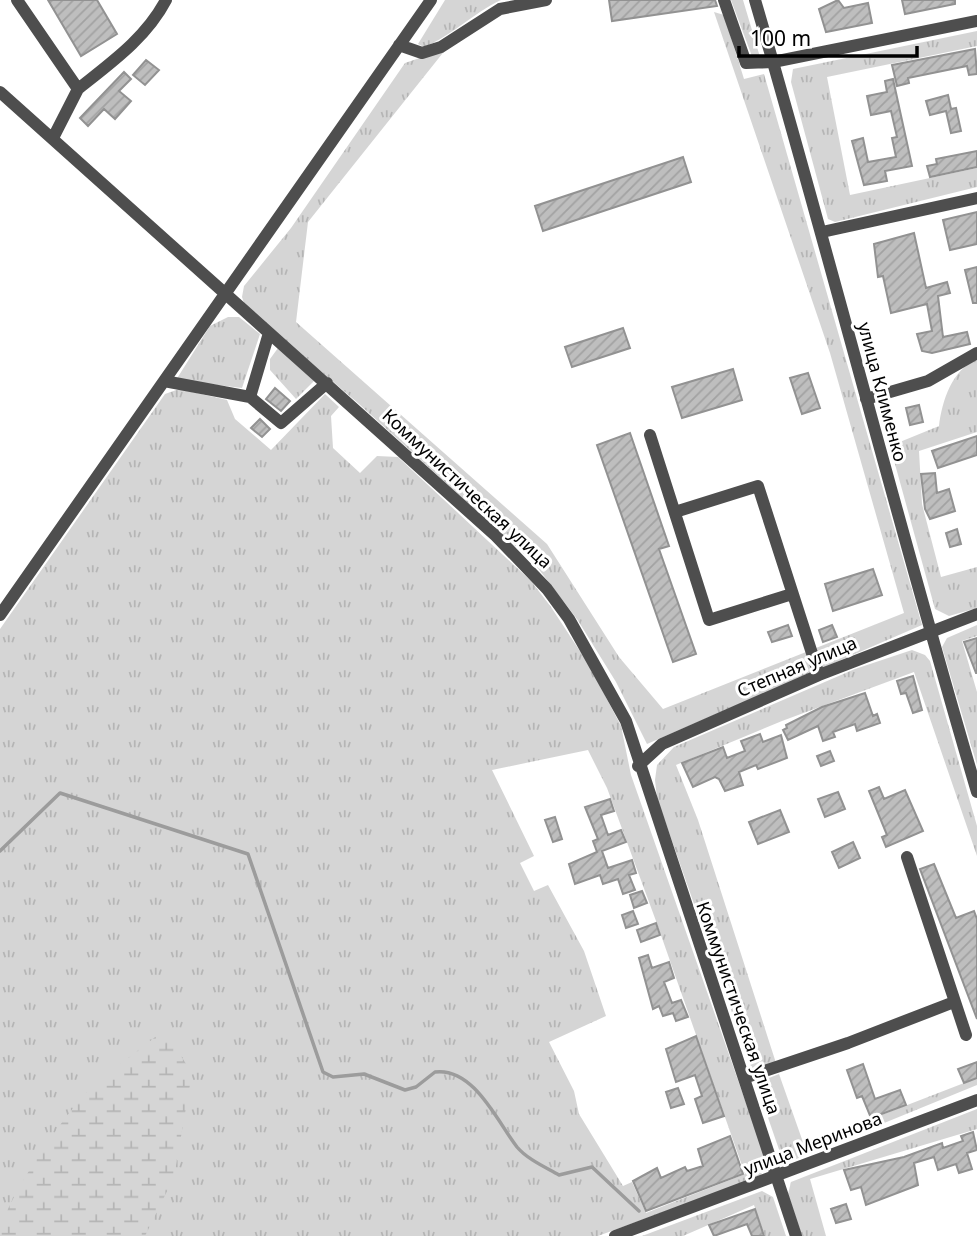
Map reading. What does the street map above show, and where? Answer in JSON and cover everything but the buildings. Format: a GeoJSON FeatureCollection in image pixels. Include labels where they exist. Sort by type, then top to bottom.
{"type":"FeatureCollection","features":[{"type":"Feature","properties":{"kind":"street"},"geometry":{"type":"LineString","coordinates":[[17,0],[78,89]]}},
{"type":"Feature","properties":{"kind":"street"},"geometry":{"type":"LineString","coordinates":[[53,138],[78,89],[126,51],[155,21],[166,0]]}},
{"type":"Feature","properties":{"kind":"street"},"geometry":{"type":"LineString","coordinates":[[0,615],[431,0]]}},
{"type":"Feature","properties":{"kind":"street"},"geometry":{"type":"LineString","coordinates":[[399,45],[422,53],[441,47],[500,9],[546,0]]}},
{"type":"Feature","properties":{"kind":"street"},"geometry":{"type":"LineString","coordinates":[[723,0],[746,63],[773,62],[977,22]]}},
{"type":"Feature","properties":{"kind":"street","name":"улица Клименко"},"geometry":{"type":"LineString","coordinates":[[755,0],[822,232],[929,632],[977,792]]}},
{"type":"Feature","properties":{"kind":"street","name":"Коммунистическая улица"},"geometry":{"type":"LineString","coordinates":[[0,92],[514,553],[547,589],[569,619],[626,721],[638,766],[796,1236]]}},
{"type":"Feature","properties":{"kind":"street"},"geometry":{"type":"LineString","coordinates":[[822,232],[977,198]]}},
{"type":"Feature","properties":{"kind":"street"},"geometry":{"type":"LineString","coordinates":[[250,397],[269,333]]}},
{"type":"Feature","properties":{"kind":"street"},"geometry":{"type":"LineString","coordinates":[[866,399],[928,381],[977,353]]}},
{"type":"Feature","properties":{"kind":"street"},"geometry":{"type":"LineString","coordinates":[[164,381],[250,397],[281,423],[327,383]]}},
{"type":"Feature","properties":{"kind":"street"},"geometry":{"type":"LineString","coordinates":[[650,435],[709,620],[792,594]]}},
{"type":"Feature","properties":{"kind":"street"},"geometry":{"type":"LineString","coordinates":[[675,512],[758,486],[819,675]]}},
{"type":"Feature","properties":{"kind":"street","name":"Степная улица"},"geometry":{"type":"LineString","coordinates":[[638,766],[662,744],[819,675],[977,614]]}},
{"type":"Feature","properties":{"kind":"street"},"geometry":{"type":"LineString","coordinates":[[907,857],[966,1035]]}},
{"type":"Feature","properties":{"kind":"street"},"geometry":{"type":"LineString","coordinates":[[744,1077],[848,1043],[954,1002]]}},
{"type":"Feature","properties":{"kind":"street","name":"улица Меринова"},"geometry":{"type":"LineString","coordinates":[[615,1236],[977,1100]]}},
{"type":"Feature","properties":{"kind":"green space"},"geometry":{"type":"Polygon","coordinates":[[[445,0],[501,0],[434,42],[424,47],[418,44],[445,0]]]}},
{"type":"Feature","properties":{"kind":"green space"},"geometry":{"type":"Polygon","coordinates":[[[731,0],[743,0],[760,57],[753,59],[731,0]]]}},
{"type":"Feature","properties":{"kind":"green space"},"geometry":{"type":"Polygon","coordinates":[[[714,12],[724,15],[744,79],[764,74],[922,625],[647,744],[616,682],[577,619],[534,563],[359,404],[245,306],[242,297],[244,286],[291,228],[405,63],[446,49],[308,222],[296,322],[547,544],[619,657],[663,709],[904,613],[830,353],[714,12]]]}},
{"type":"Feature","properties":{"kind":"green space"},"geometry":{"type":"Polygon","coordinates":[[[977,31],[977,46],[827,77],[850,195],[977,168],[977,187],[835,222],[828,219],[791,82],[793,69],[977,31]]]}},
{"type":"Feature","properties":{"kind":"green space"},"geometry":{"type":"Polygon","coordinates":[[[228,317],[239,317],[260,334],[242,388],[176,380],[210,326],[228,317]]]}},
{"type":"Feature","properties":{"kind":"green space"},"geometry":{"type":"Polygon","coordinates":[[[278,348],[314,381],[296,399],[270,370],[270,359],[278,348]]]}},
{"type":"Feature","properties":{"kind":"green space"},"geometry":{"type":"Polygon","coordinates":[[[977,360],[977,432],[919,451],[922,504],[941,577],[977,567],[977,608],[949,616],[935,609],[890,446],[939,426],[946,397],[955,378],[968,364],[977,360]]]}},
{"type":"Feature","properties":{"kind":"green space"},"geometry":{"type":"Polygon","coordinates":[[[179,389],[227,400],[235,419],[271,450],[325,394],[339,407],[331,416],[333,448],[360,473],[377,456],[398,457],[531,581],[551,607],[589,665],[621,726],[631,775],[766,1160],[761,1176],[598,1236],[0,1236],[0,629],[165,394],[179,389]],[[588,750],[492,770],[534,856],[520,863],[534,891],[548,885],[584,951],[606,1016],[549,1042],[574,1091],[579,1114],[623,1186],[632,1182],[646,1213],[745,1174],[607,788],[588,750]]]}},
{"type":"Feature","properties":{"kind":"green space"},"geometry":{"type":"Polygon","coordinates":[[[977,625],[977,636],[962,641],[977,692],[977,765],[942,647],[947,638],[977,625]]]}},
{"type":"Feature","properties":{"kind":"green space"},"geometry":{"type":"Polygon","coordinates":[[[912,650],[925,655],[930,661],[977,826],[977,856],[914,672],[782,721],[676,765],[698,820],[776,1063],[752,1070],[657,798],[657,765],[674,747],[855,669],[912,650]]]}},
{"type":"Feature","properties":{"kind":"green space"},"geometry":{"type":"Polygon","coordinates":[[[164,1030],[192,1073],[174,1177],[145,1236],[0,1236],[3,1222],[23,1181],[81,1098],[164,1030]]]}},
{"type":"Feature","properties":{"kind":"green space"},"geometry":{"type":"Polygon","coordinates":[[[779,1074],[804,1145],[977,1078],[977,1085],[784,1164],[756,1083],[779,1074]]]}},
{"type":"Feature","properties":{"kind":"green space"},"geometry":{"type":"Polygon","coordinates":[[[977,1109],[977,1129],[810,1179],[826,1236],[802,1236],[788,1194],[791,1182],[977,1109]]]}},
{"type":"Feature","properties":{"kind":"green space"},"geometry":{"type":"Polygon","coordinates":[[[762,1191],[773,1197],[786,1236],[765,1236],[754,1205],[683,1236],[642,1236],[762,1191]]]}},
{"type":"Feature","properties":{"kind":"waterway"},"geometry":{"type":"LineString","coordinates":[[0,851],[60,793],[248,854],[323,1072],[333,1077],[364,1074],[405,1090],[416,1087],[435,1072],[462,1078],[484,1099],[517,1147],[526,1155],[559,1175],[592,1167],[639,1211]]}}]}
